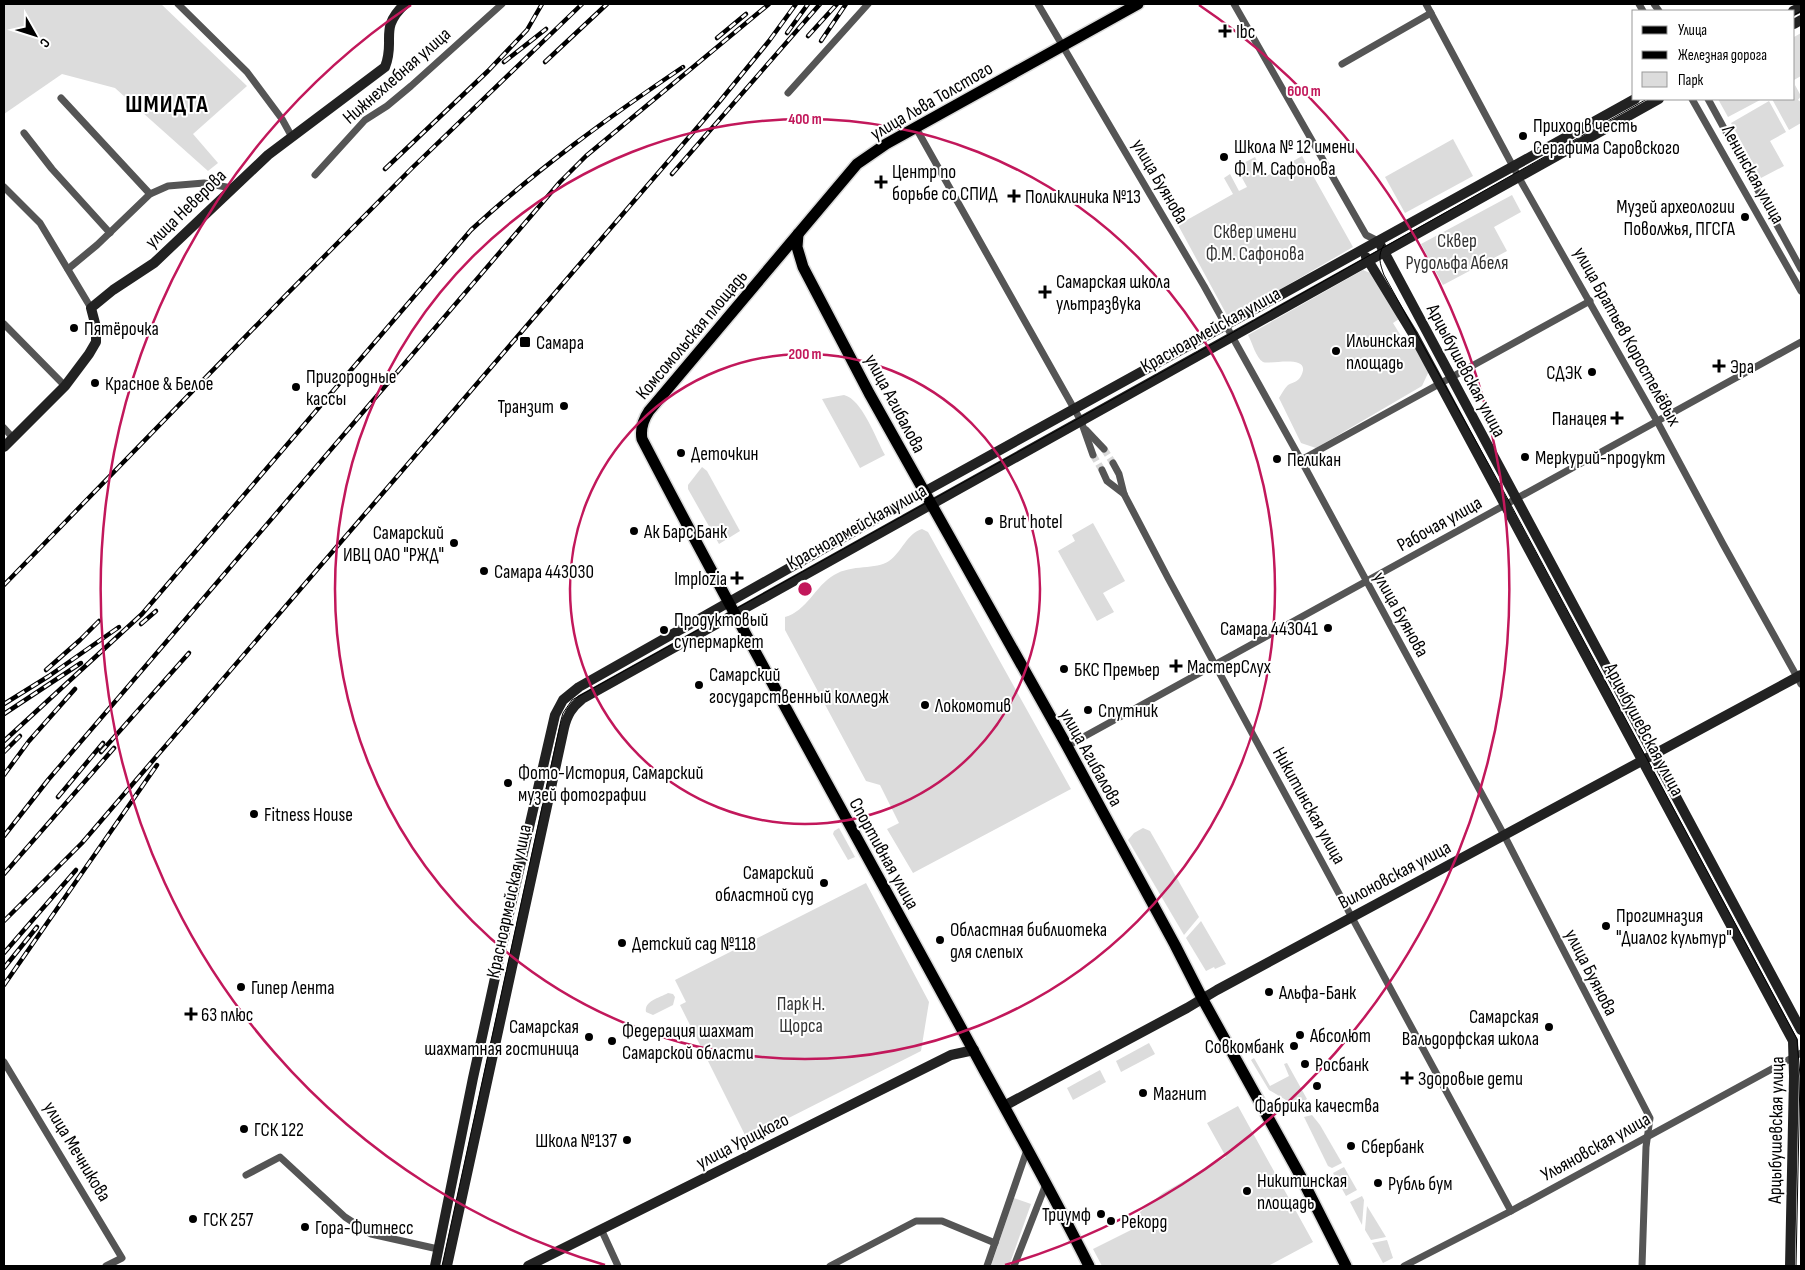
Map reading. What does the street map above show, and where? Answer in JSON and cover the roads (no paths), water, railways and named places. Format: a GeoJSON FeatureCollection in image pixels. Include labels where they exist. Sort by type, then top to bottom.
{"type":"FeatureCollection","features":[{"type":"Feature","properties":{"kind":"main road","name":"улица Неверова"},"geometry":{"type":"LineString","coordinates":[[91,308],[113,290],[154,263],[268,155],[385,67],[389,53],[388,37],[391,22],[398,10],[406,4]]}},
{"type":"Feature","properties":{"kind":"main road","name":"улица Льва Толстого"},"geometry":{"type":"LineString","coordinates":[[772,264],[858,164],[886,144],[1138,4]]}},
{"type":"Feature","properties":{"kind":"main road","name":"Красноармейская улица"},"geometry":{"type":"LineString","coordinates":[[434,1266],[509,914],[551,732],[558,707],[563,700],[579,687],[924,492],[1632,100]]}},
{"type":"Feature","properties":{"kind":"main road","name":"Красноармейская улица"},"geometry":{"type":"LineString","coordinates":[[447,1266],[564,728],[569,712],[582,699],[931,504],[1083,424],[1232,337],[1657,100]]}},
{"type":"Feature","properties":{"kind":"main road","name":"улица Агибалова"},"geometry":{"type":"LineString","coordinates":[[798,234],[797,247],[803,266],[869,393],[1175,945],[1202,998],[1301,1177],[1346,1266]]}},
{"type":"Feature","properties":{"kind":"main road","name":"Арцыбушевская улица"},"geometry":{"type":"LineString","coordinates":[[1378,241],[1801,1030]]}},
{"type":"Feature","properties":{"kind":"main road","name":"Арцыбушевская улица"},"geometry":{"type":"LineString","coordinates":[[1363,249],[1368,261],[1413,334],[1793,1041],[1799,1056],[1790,1266]]}},
{"type":"Feature","properties":{"kind":"main road"},"geometry":{"type":"LineString","coordinates":[[772,264],[778,260],[791,258],[803,266]]}},
{"type":"Feature","properties":{"kind":"main road","name":"Комсомольская площадь"},"geometry":{"type":"LineString","coordinates":[[651,456],[642,439],[641,432],[647,414],[772,264]]}},
{"type":"Feature","properties":{"kind":"main road"},"geometry":{"type":"LineString","coordinates":[[4,447],[65,386],[83,364],[96,342],[96,327],[91,308]]}},
{"type":"Feature","properties":{"kind":"main road","name":"Спортивная улица"},"geometry":{"type":"LineString","coordinates":[[651,456],[749,642],[1028,1149],[1089,1266]]}},
{"type":"Feature","properties":{"kind":"main road","name":"Вилоновская улица"},"geometry":{"type":"LineString","coordinates":[[1004,1106],[1504,835],[1800,679]]}},
{"type":"Feature","properties":{"kind":"main road","name":"улица Урицкого"},"geometry":{"type":"LineString","coordinates":[[528,1266],[951,1055],[974,1050]]}},
{"type":"Feature","properties":{"kind":"street"},"geometry":{"type":"LineString","coordinates":[[178,4],[247,72],[282,119],[292,137]]}},
{"type":"Feature","properties":{"kind":"street","name":"Нижнехлебная улица"},"geometry":{"type":"LineString","coordinates":[[315,175],[365,120],[387,106],[411,86],[502,4]]}},
{"type":"Feature","properties":{"kind":"street"},"geometry":{"type":"LineString","coordinates":[[788,93],[868,4]]}},
{"type":"Feature","properties":{"kind":"street","name":"улица Буянова"},"geometry":{"type":"LineString","coordinates":[[1038,4],[1226,325],[1301,460],[1504,835],[1650,1118],[1642,1266]]}},
{"type":"Feature","properties":{"kind":"street"},"geometry":{"type":"LineString","coordinates":[[1234,4],[1366,235],[1378,241]]}},
{"type":"Feature","properties":{"kind":"street","name":"улица Братьев Коростелёвых"},"geometry":{"type":"LineString","coordinates":[[1426,4],[1519,177],[1658,421],[1723,544],[1800,679]]}},
{"type":"Feature","properties":{"kind":"street"},"geometry":{"type":"LineString","coordinates":[[1342,64],[1431,13]]}},
{"type":"Feature","properties":{"kind":"street"},"geometry":{"type":"LineString","coordinates":[[61,98],[150,194]]}},
{"type":"Feature","properties":{"kind":"street","name":"Ленинская улица"},"geometry":{"type":"LineString","coordinates":[[1693,100],[1801,291]]}},
{"type":"Feature","properties":{"kind":"street","name":"Ленинская улица"},"geometry":{"type":"LineString","coordinates":[[1709,100],[1801,269]]}},
{"type":"Feature","properties":{"kind":"street"},"geometry":{"type":"LineString","coordinates":[[916,128],[1074,409],[1083,424],[1104,449]]}},
{"type":"Feature","properties":{"kind":"street"},"geometry":{"type":"LineString","coordinates":[[24,133],[52,169],[110,233]]}},
{"type":"Feature","properties":{"kind":"street"},"geometry":{"type":"LineString","coordinates":[[68,269],[110,233],[150,194],[168,186],[204,183],[232,188]]}},
{"type":"Feature","properties":{"kind":"street"},"geometry":{"type":"LineString","coordinates":[[4,187],[40,223],[91,308]]}},
{"type":"Feature","properties":{"kind":"street"},"geometry":{"type":"LineString","coordinates":[[1363,249],[1366,235]]}},
{"type":"Feature","properties":{"kind":"street"},"geometry":{"type":"LineString","coordinates":[[1301,460],[1590,301]]}},
{"type":"Feature","properties":{"kind":"street"},"geometry":{"type":"LineString","coordinates":[[4,324],[65,386]]}},
{"type":"Feature","properties":{"kind":"street","name":"Рабочая улица"},"geometry":{"type":"LineString","coordinates":[[1066,746],[1801,342]]}},
{"type":"Feature","properties":{"kind":"street"},"geometry":{"type":"LineString","coordinates":[[1083,424],[1093,455]]}},
{"type":"Feature","properties":{"kind":"street"},"geometry":{"type":"LineString","coordinates":[[4,428],[13,438]]}},
{"type":"Feature","properties":{"kind":"street","name":"Никитинская улица"},"geometry":{"type":"LineString","coordinates":[[1113,463],[1119,474],[1124,494],[1215,665],[1511,1210]]}},
{"type":"Feature","properties":{"kind":"street","name":"Никитинская улица"},"geometry":{"type":"LineString","coordinates":[[1102,470],[1107,481],[1124,494]]}},
{"type":"Feature","properties":{"kind":"street","name":"Ульяновская улица"},"geometry":{"type":"LineString","coordinates":[[1404,1266],[1799,1056]]}},
{"type":"Feature","properties":{"kind":"street","name":"улица Мечникова"},"geometry":{"type":"LineString","coordinates":[[4,1062],[122,1258],[106,1266]]}},
{"type":"Feature","properties":{"kind":"street"},"geometry":{"type":"LineString","coordinates":[[987,1266],[1028,1149]]}},
{"type":"Feature","properties":{"kind":"street"},"geometry":{"type":"LineString","coordinates":[[246,1175],[280,1157],[345,1217],[371,1234],[438,1249]]}},
{"type":"Feature","properties":{"kind":"street"},"geometry":{"type":"LineString","coordinates":[[1014,1266],[1046,1184]]}},
{"type":"Feature","properties":{"kind":"street"},"geometry":{"type":"LineString","coordinates":[[830,1266],[916,1222],[942,1221],[995,1243]]}},
{"type":"Feature","properties":{"kind":"street"},"geometry":{"type":"LineString","coordinates":[[601,1230],[618,1266]]}},
{"type":"Feature","properties":{"kind":"tunnel"},"geometry":{"type":"LineString","coordinates":[[1104,449],[1113,463]]}},
{"type":"Feature","properties":{"kind":"tunnel"},"geometry":{"type":"LineString","coordinates":[[1093,455],[1102,470]]}},
{"type":"Feature","properties":{"kind":"tram line"},"geometry":{"type":"LineString","coordinates":[[1795,14],[1801,11]]}},
{"type":"Feature","properties":{"kind":"tram line"},"geometry":{"type":"LineString","coordinates":[[442,1266],[561,720],[563,713],[572,700],[1216,342],[1645,100]]}},
{"type":"Feature","properties":{"kind":"tram line"},"geometry":{"type":"LineString","coordinates":[[1384,245],[1380,256],[1384,275],[1504,492],[1797,1039],[1800,1076],[1796,1266]]}},
{"type":"Feature","properties":{"kind":"railway"},"geometry":{"type":"LineString","coordinates":[[385,169],[488,71],[527,30],[542,4]]}},
{"type":"Feature","properties":{"kind":"railway"},"geometry":{"type":"LineString","coordinates":[[4,585],[412,168],[582,4]]}},
{"type":"Feature","properties":{"kind":"railway"},"geometry":{"type":"LineString","coordinates":[[545,62],[607,4]]}},
{"type":"Feature","properties":{"kind":"railway"},"geometry":{"type":"LineString","coordinates":[[4,836],[48,780],[560,182],[586,156],[769,4]]}},
{"type":"Feature","properties":{"kind":"railway"},"geometry":{"type":"LineString","coordinates":[[4,921],[82,843],[720,101],[769,41],[796,4]]}},
{"type":"Feature","properties":{"kind":"railway"},"geometry":{"type":"LineString","coordinates":[[787,33],[808,4]]}},
{"type":"Feature","properties":{"kind":"railway"},"geometry":{"type":"LineString","coordinates":[[672,174],[820,4]]}},
{"type":"Feature","properties":{"kind":"railway"},"geometry":{"type":"LineString","coordinates":[[808,36],[837,4]]}},
{"type":"Feature","properties":{"kind":"railway"},"geometry":{"type":"LineString","coordinates":[[821,41],[846,4]]}},
{"type":"Feature","properties":{"kind":"railway"},"geometry":{"type":"LineString","coordinates":[[717,38],[746,14]]}},
{"type":"Feature","properties":{"kind":"railway"},"geometry":{"type":"LineString","coordinates":[[504,62],[546,29]]}},
{"type":"Feature","properties":{"kind":"railway"},"geometry":{"type":"LineString","coordinates":[[4,741],[142,614],[471,230],[574,144],[683,67]]}},
{"type":"Feature","properties":{"kind":"railway"},"geometry":{"type":"LineString","coordinates":[[141,624],[156,611]]}},
{"type":"Feature","properties":{"kind":"railway"},"geometry":{"type":"LineString","coordinates":[[46,670],[99,621]]}},
{"type":"Feature","properties":{"kind":"railway"},"geometry":{"type":"LineString","coordinates":[[4,704],[49,676],[119,627]]}},
{"type":"Feature","properties":{"kind":"railway"},"geometry":{"type":"LineString","coordinates":[[101,752],[189,653]]}},
{"type":"Feature","properties":{"kind":"railway"},"geometry":{"type":"LineString","coordinates":[[4,714],[81,663]]}},
{"type":"Feature","properties":{"kind":"railway"},"geometry":{"type":"LineString","coordinates":[[4,775],[29,741],[75,689]]}},
{"type":"Feature","properties":{"kind":"railway"},"geometry":{"type":"LineString","coordinates":[[4,752],[20,736]]}},
{"type":"Feature","properties":{"kind":"railway"},"geometry":{"type":"LineString","coordinates":[[58,797],[103,743]]}},
{"type":"Feature","properties":{"kind":"railway"},"geometry":{"type":"LineString","coordinates":[[4,874],[114,748]]}},
{"type":"Feature","properties":{"kind":"railway"},"geometry":{"type":"LineString","coordinates":[[4,985],[157,765]]}},
{"type":"Feature","properties":{"kind":"railway"},"geometry":{"type":"LineString","coordinates":[[4,953],[76,870]]}},
{"type":"Feature","properties":{"kind":"railway"},"geometry":{"type":"LineString","coordinates":[[4,968],[37,927]]}},
{"type":"Feature","properties":{"kind":"place","name":"Ibc"},"geometry":{"type":"Point","coordinates":[1225,31]}},
{"type":"Feature","properties":{"kind":"place","name":"Приход в честь Серафима Саровского"},"geometry":{"type":"Point","coordinates":[1523,136]}},
{"type":"Feature","properties":{"kind":"place","name":"Школа № 12 имени Ф. М. Сафонова"},"geometry":{"type":"Point","coordinates":[1224,157]}},
{"type":"Feature","properties":{"kind":"place","name":"Центр по борьбе со СПИД"},"geometry":{"type":"Point","coordinates":[881,182]}},
{"type":"Feature","properties":{"kind":"place","name":"Поликлиника №13"},"geometry":{"type":"Point","coordinates":[1014,196]}},
{"type":"Feature","properties":{"kind":"place","name":"Музей археологии Поволжья, ПГСГА"},"geometry":{"type":"Point","coordinates":[1745,217]}},
{"type":"Feature","properties":{"kind":"place","name":"Самарская школа ультразвука"},"geometry":{"type":"Point","coordinates":[1045,292]}},
{"type":"Feature","properties":{"kind":"place","name":"Пятёрочка"},"geometry":{"type":"Point","coordinates":[74,328]}},
{"type":"Feature","properties":{"kind":"place","name":"Самара"},"geometry":{"type":"Point","coordinates":[525,342]}},
{"type":"Feature","properties":{"kind":"place","name":"Ильинская площадь"},"geometry":{"type":"Point","coordinates":[1336,351]}},
{"type":"Feature","properties":{"kind":"place","name":"Эра"},"geometry":{"type":"Point","coordinates":[1719,366]}},
{"type":"Feature","properties":{"kind":"place","name":"СДЭК"},"geometry":{"type":"Point","coordinates":[1592,372]}},
{"type":"Feature","properties":{"kind":"place","name":"Красное & Белое"},"geometry":{"type":"Point","coordinates":[95,383]}},
{"type":"Feature","properties":{"kind":"place","name":"Пригородные кассы"},"geometry":{"type":"Point","coordinates":[296,387]}},
{"type":"Feature","properties":{"kind":"place","name":"Транзит"},"geometry":{"type":"Point","coordinates":[564,406]}},
{"type":"Feature","properties":{"kind":"place","name":"Панацея"},"geometry":{"type":"Point","coordinates":[1617,418]}},
{"type":"Feature","properties":{"kind":"place","name":"Деточкин"},"geometry":{"type":"Point","coordinates":[681,453]}},
{"type":"Feature","properties":{"kind":"place","name":"Меркурий-продукт"},"geometry":{"type":"Point","coordinates":[1525,457]}},
{"type":"Feature","properties":{"kind":"place","name":"Пеликан"},"geometry":{"type":"Point","coordinates":[1277,459]}},
{"type":"Feature","properties":{"kind":"place","name":"Brut hotel"},"geometry":{"type":"Point","coordinates":[989,521]}},
{"type":"Feature","properties":{"kind":"place","name":"Ак Барс Банк"},"geometry":{"type":"Point","coordinates":[634,531]}},
{"type":"Feature","properties":{"kind":"place","name":"Самарский ИВЦ ОАО \"РЖД\""},"geometry":{"type":"Point","coordinates":[454,543]}},
{"type":"Feature","properties":{"kind":"place","name":"Самара 443030"},"geometry":{"type":"Point","coordinates":[484,571]}},
{"type":"Feature","properties":{"kind":"place","name":"Implozia"},"geometry":{"type":"Point","coordinates":[737,578]}},
{"type":"Feature","properties":{"kind":"place","name":"Самара 443041"},"geometry":{"type":"Point","coordinates":[1328,628]}},
{"type":"Feature","properties":{"kind":"place","name":"Продуктовый супермаркет"},"geometry":{"type":"Point","coordinates":[664,630]}},
{"type":"Feature","properties":{"kind":"place","name":"МастерСлух"},"geometry":{"type":"Point","coordinates":[1176,666]}},
{"type":"Feature","properties":{"kind":"place","name":"БКС Премьер"},"geometry":{"type":"Point","coordinates":[1064,669]}},
{"type":"Feature","properties":{"kind":"place","name":"Самарский государственный колледж"},"geometry":{"type":"Point","coordinates":[699,685]}},
{"type":"Feature","properties":{"kind":"place","name":"Локомотив"},"geometry":{"type":"Point","coordinates":[925,705]}},
{"type":"Feature","properties":{"kind":"place","name":"Спутник"},"geometry":{"type":"Point","coordinates":[1088,710]}},
{"type":"Feature","properties":{"kind":"place","name":"Фото-История, Самарский музей фотографии"},"geometry":{"type":"Point","coordinates":[508,783]}},
{"type":"Feature","properties":{"kind":"place","name":"Fitness House"},"geometry":{"type":"Point","coordinates":[254,814]}},
{"type":"Feature","properties":{"kind":"place","name":"Самарский областной суд"},"geometry":{"type":"Point","coordinates":[824,883]}},
{"type":"Feature","properties":{"kind":"place","name":"Прогимназия \"Диалог культур\""},"geometry":{"type":"Point","coordinates":[1606,926]}},
{"type":"Feature","properties":{"kind":"place","name":"Областная библиотека для слепых"},"geometry":{"type":"Point","coordinates":[940,940]}},
{"type":"Feature","properties":{"kind":"place","name":"Детский сад №118"},"geometry":{"type":"Point","coordinates":[622,943]}},
{"type":"Feature","properties":{"kind":"place","name":"Гипер Лента"},"geometry":{"type":"Point","coordinates":[241,987]}},
{"type":"Feature","properties":{"kind":"place","name":"Альфа-Банк"},"geometry":{"type":"Point","coordinates":[1269,992]}},
{"type":"Feature","properties":{"kind":"place","name":"63 плюс"},"geometry":{"type":"Point","coordinates":[191,1014]}},
{"type":"Feature","properties":{"kind":"place","name":"Самарская Вальдорфская школа"},"geometry":{"type":"Point","coordinates":[1549,1027]}},
{"type":"Feature","properties":{"kind":"place","name":"Абсолют"},"geometry":{"type":"Point","coordinates":[1300,1035]}},
{"type":"Feature","properties":{"kind":"place","name":"Самарская шахматная гостиница"},"geometry":{"type":"Point","coordinates":[589,1037]}},
{"type":"Feature","properties":{"kind":"place","name":"Федерация шахмат Самарской области"},"geometry":{"type":"Point","coordinates":[612,1041]}},
{"type":"Feature","properties":{"kind":"place","name":"Совкомбанк"},"geometry":{"type":"Point","coordinates":[1294,1046]}},
{"type":"Feature","properties":{"kind":"place","name":"Росбанк"},"geometry":{"type":"Point","coordinates":[1305,1064]}},
{"type":"Feature","properties":{"kind":"place","name":"Здоровые дети"},"geometry":{"type":"Point","coordinates":[1407,1078]}},
{"type":"Feature","properties":{"kind":"place","name":"Фабрика качества"},"geometry":{"type":"Point","coordinates":[1317,1086]}},
{"type":"Feature","properties":{"kind":"place","name":"Магнит"},"geometry":{"type":"Point","coordinates":[1143,1093]}},
{"type":"Feature","properties":{"kind":"place","name":"ГСК 122"},"geometry":{"type":"Point","coordinates":[244,1129]}},
{"type":"Feature","properties":{"kind":"place","name":"Школа №137"},"geometry":{"type":"Point","coordinates":[627,1140]}},
{"type":"Feature","properties":{"kind":"place","name":"Сбербанк"},"geometry":{"type":"Point","coordinates":[1351,1146]}},
{"type":"Feature","properties":{"kind":"place","name":"Рубль бум"},"geometry":{"type":"Point","coordinates":[1378,1183]}},
{"type":"Feature","properties":{"kind":"place","name":"Никитинская площадь"},"geometry":{"type":"Point","coordinates":[1247,1191]}},
{"type":"Feature","properties":{"kind":"place","name":"Триумф"},"geometry":{"type":"Point","coordinates":[1101,1214]}},
{"type":"Feature","properties":{"kind":"place","name":"ГСК 257"},"geometry":{"type":"Point","coordinates":[193,1219]}},
{"type":"Feature","properties":{"kind":"place","name":"Рекорд"},"geometry":{"type":"Point","coordinates":[1111,1221]}},
{"type":"Feature","properties":{"kind":"place","name":"Гора-Фитнесс"},"geometry":{"type":"Point","coordinates":[305,1227]}},
{"type":"Feature","properties":{"kind":"district","name":"ШМИДТА"},"geometry":{"type":"Point","coordinates":[167,104]}},
{"type":"Feature","properties":{"kind":"park label","name":"Cквер имени Ф.М. Сафонова"},"geometry":{"type":"Point","coordinates":[1255,242]}},
{"type":"Feature","properties":{"kind":"park label","name":"Сквер Рудольфа Абеля"},"geometry":{"type":"Point","coordinates":[1457,251]}},
{"type":"Feature","properties":{"kind":"park label","name":"Парк Н. Щорса"},"geometry":{"type":"Point","coordinates":[801,1014]}}]}
